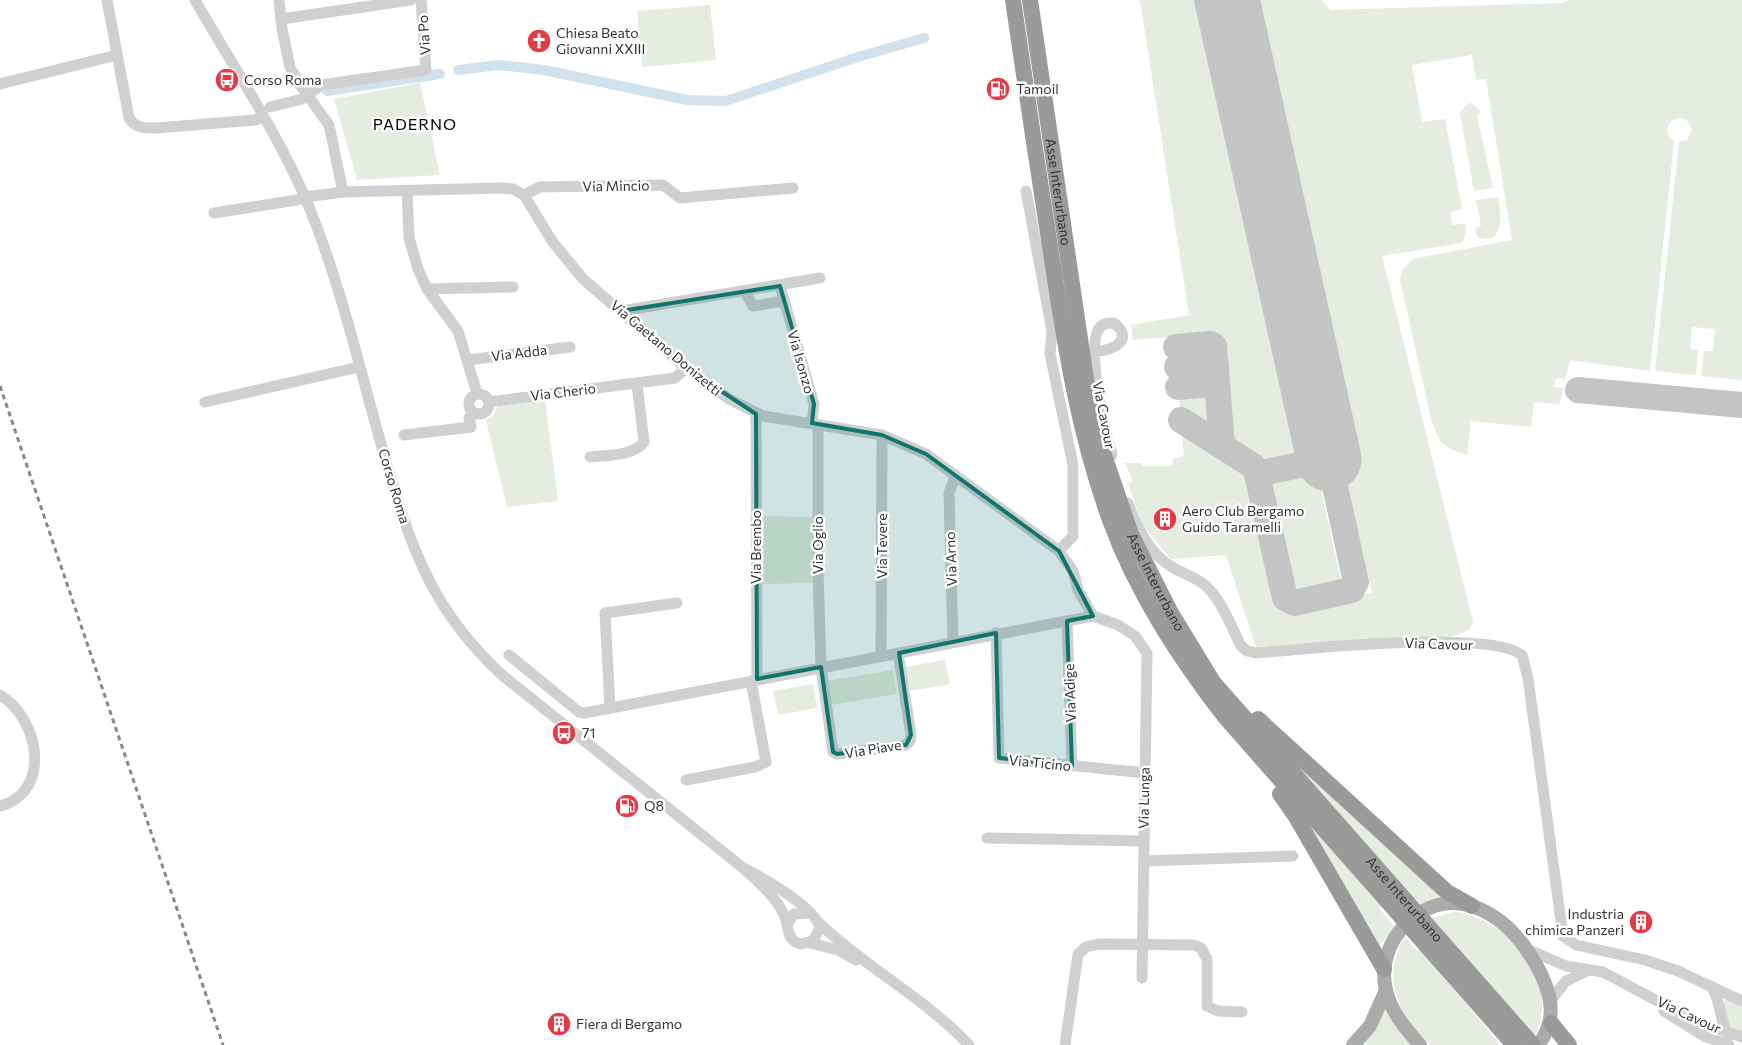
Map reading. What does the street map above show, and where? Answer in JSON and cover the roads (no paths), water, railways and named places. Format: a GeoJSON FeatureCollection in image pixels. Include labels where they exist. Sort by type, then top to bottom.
{"type":"FeatureCollection","features":[{"type":"Feature","properties":{"kind":"highway","name":"Asse Interurbano"},"geometry":{"type":"LineString","coordinates":[[1013,0],[1071,383],[1088,455],[1122,550],[1165,632],[1199,684],[1268,768],[1390,893],[1533,1045]]}},
{"type":"Feature","properties":{"kind":"highway","name":"Asse Interurbano"},"geometry":{"type":"LineString","coordinates":[[1030,0],[1092,420],[1121,507],[1147,565],[1191,649],[1213,682],[1390,893],[1514,1045]]}},
{"type":"Feature","properties":{"kind":"highway"},"geometry":{"type":"LineString","coordinates":[[1147,565],[1158,576],[1220,678],[1244,706],[1447,892],[1472,906]]}},
{"type":"Feature","properties":{"kind":"highway"},"geometry":{"type":"LineString","coordinates":[[1268,768],[1273,784],[1296,817],[1384,968]]}},
{"type":"Feature","properties":{"kind":"highway"},"geometry":{"type":"LineString","coordinates":[[1551,1023],[1569,1045]]}},
{"type":"Feature","properties":{"kind":"main road"},"geometry":{"type":"LineString","coordinates":[[1420,1045],[1393,1010],[1386,990],[1384,968],[1392,940],[1413,917],[1436,906],[1456,904],[1472,906],[1506,926],[1529,950],[1551,1000],[1551,1023],[1538,1045]]}},
{"type":"Feature","properties":{"kind":"main road"},"geometry":{"type":"LineString","coordinates":[[1353,1045],[1370,1026],[1386,990]]}},
{"type":"Feature","properties":{"kind":"street"},"geometry":{"type":"LineString","coordinates":[[106,0],[129,118],[137,127],[194,125],[266,112],[302,99],[308,94]]}},
{"type":"Feature","properties":{"kind":"street","name":"Corso Roma"},"geometry":{"type":"LineString","coordinates":[[195,0],[266,112],[305,197],[335,278],[400,510],[429,581],[448,613],[474,646],[502,675],[742,867],[776,902],[788,924],[788,933],[794,942],[801,944],[810,943]]}},
{"type":"Feature","properties":{"kind":"street"},"geometry":{"type":"LineString","coordinates":[[279,0],[290,67],[329,125],[343,192]]}},
{"type":"Feature","properties":{"kind":"street","name":"Via Po"},"geometry":{"type":"LineString","coordinates":[[281,19],[411,0]]}},
{"type":"Feature","properties":{"kind":"street","name":"Via Po"},"geometry":{"type":"LineString","coordinates":[[308,94],[321,85],[426,70],[421,0]]}},
{"type":"Feature","properties":{"kind":"street"},"geometry":{"type":"LineString","coordinates":[[0,84],[117,55]]}},
{"type":"Feature","properties":{"kind":"street","name":"Via Mincio"},"geometry":{"type":"LineString","coordinates":[[524,195],[540,187],[663,185],[680,198],[794,188]]}},
{"type":"Feature","properties":{"kind":"street"},"geometry":{"type":"LineString","coordinates":[[214,213],[343,192],[501,188],[513,189],[524,195]]}},
{"type":"Feature","properties":{"kind":"street"},"geometry":{"type":"LineString","coordinates":[[408,191],[409,238],[418,268],[427,289],[458,331],[477,393]]}},
{"type":"Feature","properties":{"kind":"street"},"geometry":{"type":"LineString","coordinates":[[1026,191],[1052,332],[1050,354],[1073,465],[1073,536],[1059,551]]}},
{"type":"Feature","properties":{"kind":"street","name":"Via Gaetano Donizetti"},"geometry":{"type":"LineString","coordinates":[[524,195],[552,241],[569,264],[686,368],[729,399],[756,414],[882,435],[926,454],[1059,551],[1072,571],[1078,590],[1093,616]]}},
{"type":"Feature","properties":{"kind":"street"},"geometry":{"type":"LineString","coordinates":[[621,311],[745,292],[820,278]]}},
{"type":"Feature","properties":{"kind":"street","name":"Via Isonzo"},"geometry":{"type":"LineString","coordinates":[[780,286],[814,404],[815,424]]}},
{"type":"Feature","properties":{"kind":"street"},"geometry":{"type":"LineString","coordinates":[[427,289],[513,287]]}},
{"type":"Feature","properties":{"kind":"street"},"geometry":{"type":"LineString","coordinates":[[745,292],[753,306],[784,301]]}},
{"type":"Feature","properties":{"kind":"street","name":"Via Adda"},"geometry":{"type":"LineString","coordinates":[[468,360],[570,347]]}},
{"type":"Feature","properties":{"kind":"street","name":"Via Cavour"},"geometry":{"type":"LineString","coordinates":[[1095,351],[1097,388],[1108,442],[1139,530],[1171,566],[1192,576],[1206,586],[1218,601],[1241,646],[1247,651],[1256,653],[1406,642],[1452,642],[1506,647],[1522,655],[1526,664],[1528,678],[1562,936],[1576,945],[1645,960],[1678,971],[1711,986],[1722,997]]}},
{"type":"Feature","properties":{"kind":"street"},"geometry":{"type":"LineString","coordinates":[[205,402],[359,367]]}},
{"type":"Feature","properties":{"kind":"street","name":"Via Cherio"},"geometry":{"type":"LineString","coordinates":[[489,402],[675,378],[686,368]]}},
{"type":"Feature","properties":{"kind":"street"},"geometry":{"type":"LineString","coordinates":[[590,457],[632,451],[640,447],[644,442],[637,384]]}},
{"type":"Feature","properties":{"kind":"street"},"geometry":{"type":"LineString","coordinates":[[404,435],[472,427],[469,418],[475,413],[485,412],[489,402],[486,397],[477,393]]}},
{"type":"Feature","properties":{"kind":"street"},"geometry":{"type":"LineString","coordinates":[[475,413],[468,406],[469,400],[477,393]]}},
{"type":"Feature","properties":{"kind":"street","name":"Via Brembo"},"geometry":{"type":"LineString","coordinates":[[754,680],[756,414]]}},
{"type":"Feature","properties":{"kind":"street","name":"Via Oglio"},"geometry":{"type":"LineString","coordinates":[[815,424],[820,667]]}},
{"type":"Feature","properties":{"kind":"street","name":"Via Tevere"},"geometry":{"type":"LineString","coordinates":[[881,656],[882,435]]}},
{"type":"Feature","properties":{"kind":"street","name":"Via Arno"},"geometry":{"type":"LineString","coordinates":[[953,642],[949,493],[955,477]]}},
{"type":"Feature","properties":{"kind":"street"},"geometry":{"type":"LineString","coordinates":[[610,708],[605,613],[677,604]]}},
{"type":"Feature","properties":{"kind":"street"},"geometry":{"type":"LineString","coordinates":[[509,655],[522,668],[579,712],[610,708],[1093,616]]}},
{"type":"Feature","properties":{"kind":"street","name":"Via Lunga"},"geometry":{"type":"LineString","coordinates":[[1093,616],[1118,624],[1135,636],[1147,653],[1142,978]]}},
{"type":"Feature","properties":{"kind":"street","name":"Via Adige"},"geometry":{"type":"LineString","coordinates":[[1067,621],[1072,766]]}},
{"type":"Feature","properties":{"kind":"street","name":"Via Ticino"},"geometry":{"type":"LineString","coordinates":[[996,633],[999,758],[1145,773]]}},
{"type":"Feature","properties":{"kind":"street","name":"Via Piave"},"geometry":{"type":"LineString","coordinates":[[820,667],[832,752],[837,754],[906,745],[910,741],[911,735],[898,653]]}},
{"type":"Feature","properties":{"kind":"street"},"geometry":{"type":"LineString","coordinates":[[686,780],[755,767],[766,762],[754,680]]}},
{"type":"Feature","properties":{"kind":"street"},"geometry":{"type":"LineString","coordinates":[[0,695],[14,706],[29,730],[36,758],[36,770],[26,789],[11,802],[0,806]]}},
{"type":"Feature","properties":{"kind":"street"},"geometry":{"type":"LineString","coordinates":[[987,838],[1144,842]]}},
{"type":"Feature","properties":{"kind":"street"},"geometry":{"type":"LineString","coordinates":[[1144,861],[1294,856]]}},
{"type":"Feature","properties":{"kind":"street","name":"Corso Roma"},"geometry":{"type":"LineString","coordinates":[[742,867],[777,886],[809,912],[819,923]]}},
{"type":"Feature","properties":{"kind":"street"},"geometry":{"type":"LineString","coordinates":[[788,924],[794,914],[809,912]]}},
{"type":"Feature","properties":{"kind":"street"},"geometry":{"type":"LineString","coordinates":[[819,923],[819,933],[810,943],[838,950],[889,981]]}},
{"type":"Feature","properties":{"kind":"street"},"geometry":{"type":"LineString","coordinates":[[819,923],[889,981],[953,1029],[969,1045]]}},
{"type":"Feature","properties":{"kind":"street"},"geometry":{"type":"LineString","coordinates":[[1065,1045],[1078,954],[1086,947],[1142,943],[1194,945],[1205,950],[1207,959],[1207,1006],[1218,1011],[1242,1012]]}},
{"type":"Feature","properties":{"kind":"street","name":"Via Cavour"},"geometry":{"type":"LineString","coordinates":[[1529,950],[1566,966],[1603,972],[1736,1040]]}},
{"type":"Feature","properties":{"kind":"street"},"geometry":{"type":"LineString","coordinates":[[1551,1000],[1566,981],[1589,971]]}},
{"type":"Feature","properties":{"kind":"street","name":"Via Cavour"},"geometry":{"type":"LineString","coordinates":[[1637,990],[1686,1027],[1736,1040]]}},
{"type":"Feature","properties":{"kind":"street"},"geometry":{"type":"LineString","coordinates":[[1722,997],[1742,1002]]}},
{"type":"Feature","properties":{"kind":"street"},"geometry":{"type":"LineString","coordinates":[[1703,1024],[1713,1017],[1722,997]]}},
{"type":"Feature","properties":{"kind":"street"},"geometry":{"type":"LineString","coordinates":[[1722,997],[1722,1022],[1736,1040]]}},
{"type":"Feature","properties":{"kind":"waterway"},"geometry":{"type":"LineString","coordinates":[[458,70],[498,65],[544,70],[687,100],[726,101],[858,57],[924,38]]}},
{"type":"Feature","properties":{"kind":"waterway"},"geometry":{"type":"LineString","coordinates":[[327,91],[440,74]]}},
{"type":"Feature","properties":{"kind":"railway"},"geometry":{"type":"LineString","coordinates":[[0,386],[223,1045]]}},
{"type":"Feature","properties":{"kind":"place","name":"Chiesa Beato Giovanni XXIII"},"geometry":{"type":"Point","coordinates":[539,41]}},
{"type":"Feature","properties":{"kind":"place","name":"Corso Roma"},"geometry":{"type":"Point","coordinates":[227,80]}},
{"type":"Feature","properties":{"kind":"place","name":"Tamoil"},"geometry":{"type":"Point","coordinates":[998,89]}},
{"type":"Feature","properties":{"kind":"place","name":"Aero Club Bergamo Guido Taramelli"},"geometry":{"type":"Point","coordinates":[1165,519]}},
{"type":"Feature","properties":{"kind":"place","name":"71"},"geometry":{"type":"Point","coordinates":[564,733]}},
{"type":"Feature","properties":{"kind":"place","name":"Q8"},"geometry":{"type":"Point","coordinates":[627,806]}},
{"type":"Feature","properties":{"kind":"place","name":"Industria chimica Panzeri"},"geometry":{"type":"Point","coordinates":[1641,922]}},
{"type":"Feature","properties":{"kind":"place","name":"Fiera di Bergamo"},"geometry":{"type":"Point","coordinates":[559,1024]}},
{"type":"Feature","properties":{"kind":"district","name":"PADERNO"},"geometry":{"type":"Point","coordinates":[415,124]}}]}
